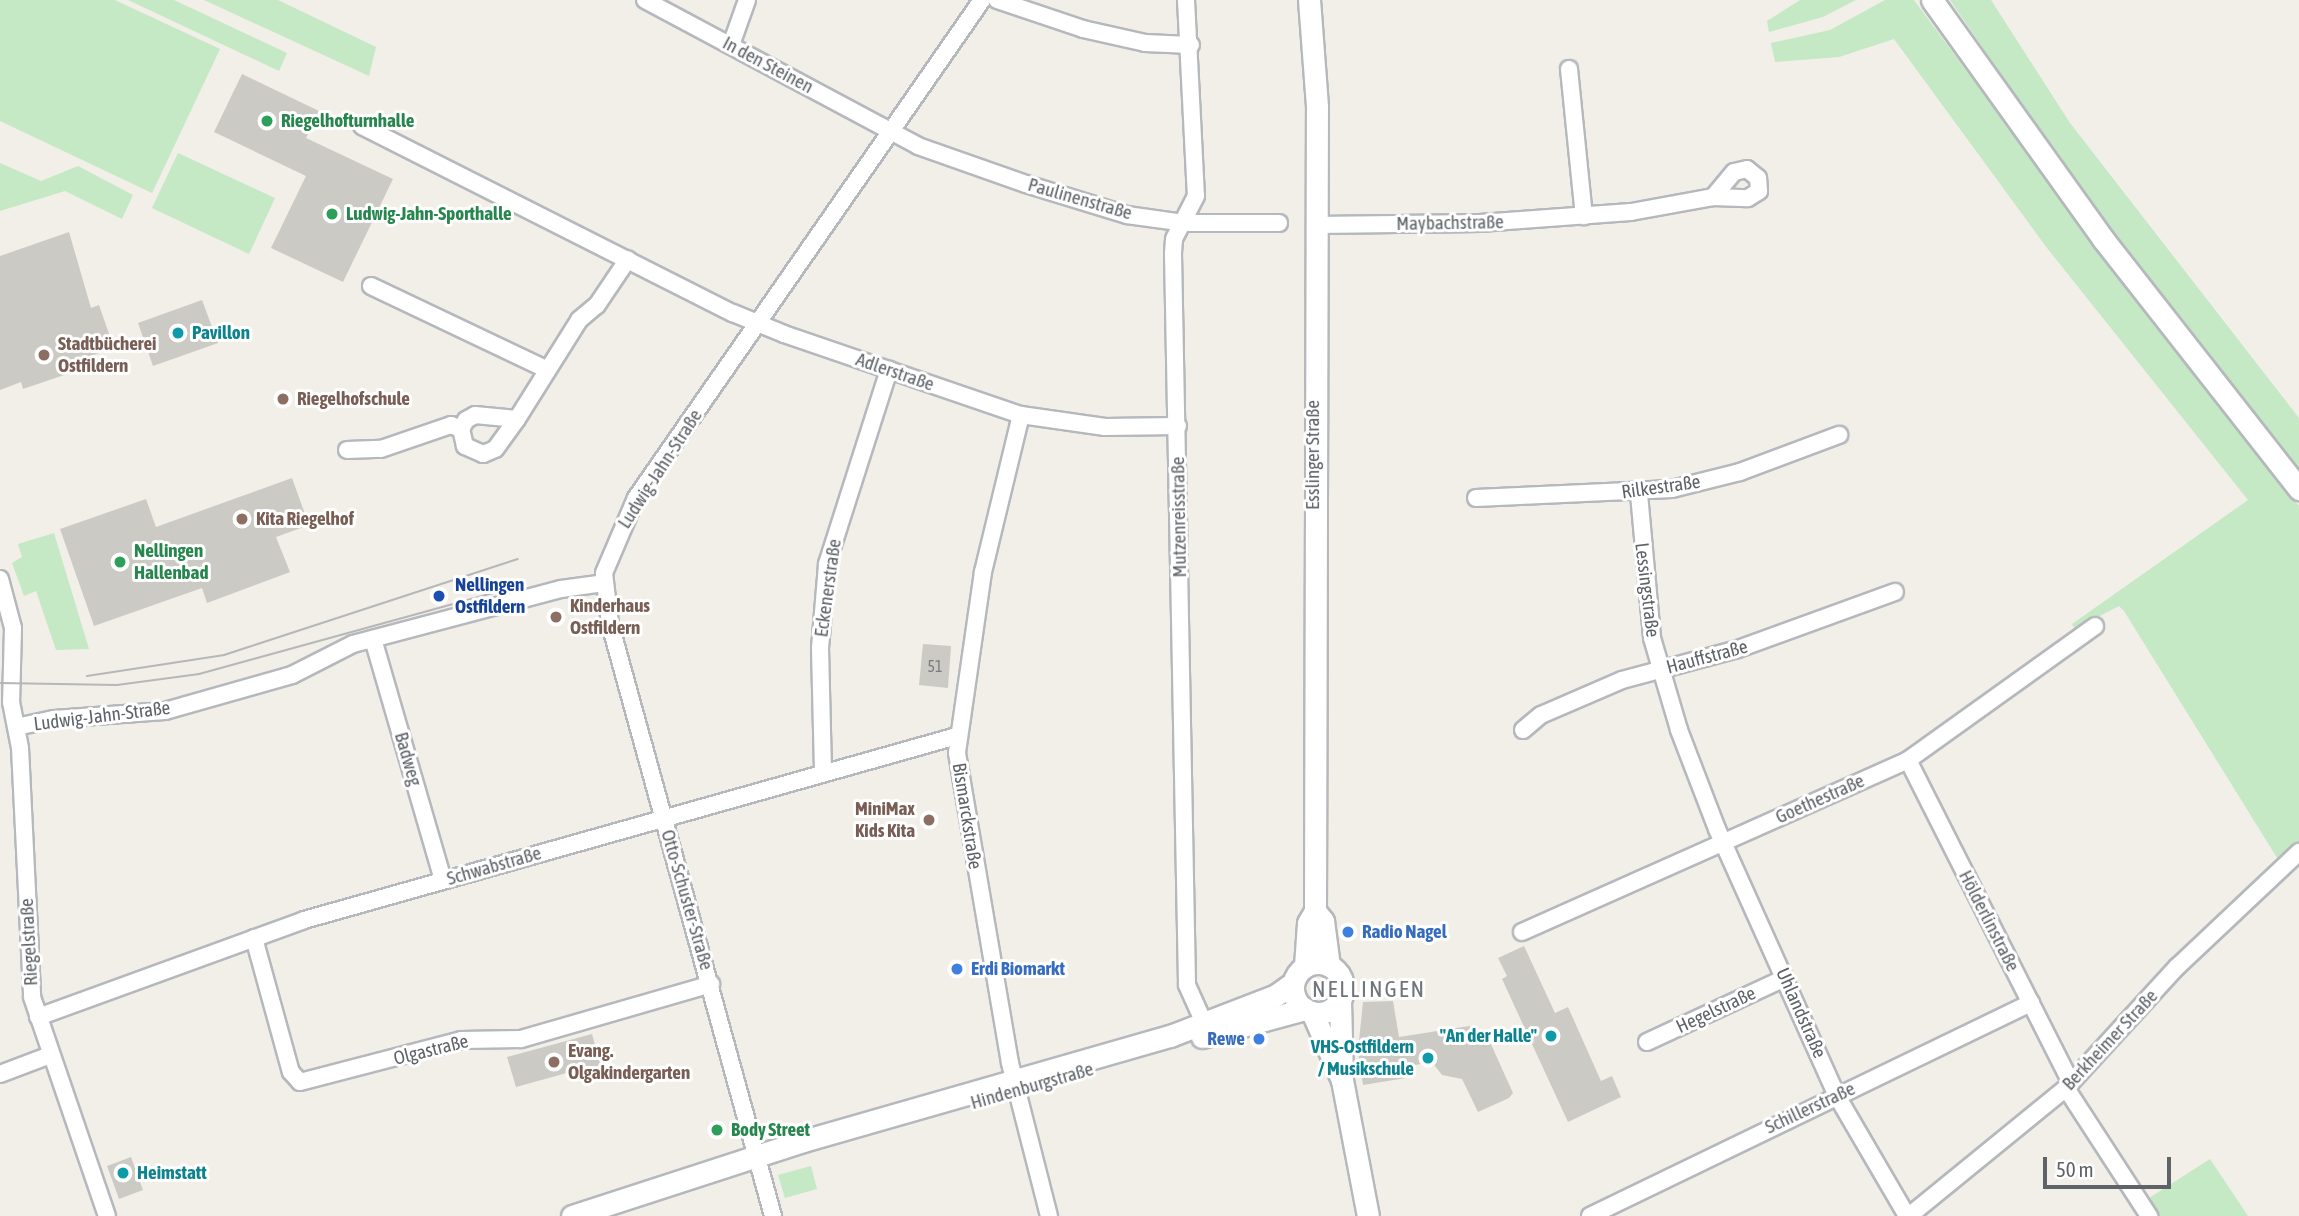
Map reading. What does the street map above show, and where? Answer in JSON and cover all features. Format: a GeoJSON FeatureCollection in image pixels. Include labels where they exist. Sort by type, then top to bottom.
{"type":"FeatureCollection","features":[{"type":"Feature","properties":{"kind":"main road","name":"Esslinger Straße"},"geometry":{"type":"LineString","coordinates":[[1308,0],[1316,90],[1315,911],[1309,921],[1294,999],[1308,1010],[1342,1080]]}},
{"type":"Feature","properties":{"kind":"main road"},"geometry":{"type":"LineString","coordinates":[[1932,0],[2118,258],[2299,489]]}},
{"type":"Feature","properties":{"kind":"main road","name":"Esslinger Straße"},"geometry":{"type":"LineString","coordinates":[[1315,911],[1323,921],[1329,966],[1342,982],[1342,1080],[1368,1216]]}},
{"type":"Feature","properties":{"kind":"main road"},"geometry":{"type":"LineString","coordinates":[[1299,974],[1329,966]]}},
{"type":"Feature","properties":{"kind":"main road","name":"Hindenburgstraße"},"geometry":{"type":"LineString","coordinates":[[1207,1029],[1280,994],[1299,974]]}},
{"type":"Feature","properties":{"kind":"main road"},"geometry":{"type":"LineString","coordinates":[[1308,1010],[1330,1010],[1340,1001]]}},
{"type":"Feature","properties":{"kind":"main road","name":"Hindenburgstraße"},"geometry":{"type":"LineString","coordinates":[[572,1216],[758,1159],[1207,1029],[1308,1010]]}},
{"type":"Feature","properties":{"kind":"street","name":"In den Steinen"},"geometry":{"type":"LineString","coordinates":[[645,0],[890,132]]}},
{"type":"Feature","properties":{"kind":"street"},"geometry":{"type":"LineString","coordinates":[[731,45],[747,0]]}},
{"type":"Feature","properties":{"kind":"street","name":"Ludwig-Jahn-Straße"},"geometry":{"type":"LineString","coordinates":[[16,727],[54,719],[165,711],[292,675],[331,650],[561,589],[604,583],[619,529],[636,498],[982,0]]}},
{"type":"Feature","properties":{"kind":"street"},"geometry":{"type":"LineString","coordinates":[[997,0],[1083,29],[1145,43],[1191,46]]}},
{"type":"Feature","properties":{"kind":"street","name":"Mutzenreisstraße"},"geometry":{"type":"LineString","coordinates":[[1186,0],[1191,46],[1195,206],[1173,254],[1187,985],[1207,1029]]}},
{"type":"Feature","properties":{"kind":"street"},"geometry":{"type":"LineString","coordinates":[[1569,69],[1584,216]]}},
{"type":"Feature","properties":{"kind":"street","name":"Adlerstraße"},"geometry":{"type":"LineString","coordinates":[[362,126],[757,323],[1021,415],[1105,427],[1178,426]]}},
{"type":"Feature","properties":{"kind":"street","name":"Paulinenstraße"},"geometry":{"type":"LineString","coordinates":[[890,132],[1084,204],[1185,223],[1279,223]]}},
{"type":"Feature","properties":{"kind":"street","name":"Maybachstraße"},"geometry":{"type":"LineString","coordinates":[[1315,225],[1584,216],[1713,197]]}},
{"type":"Feature","properties":{"kind":"street"},"geometry":{"type":"LineString","coordinates":[[461,429],[466,446],[483,454],[503,442],[546,369],[628,259]]}},
{"type":"Feature","properties":{"kind":"street"},"geometry":{"type":"LineString","coordinates":[[372,286],[546,369]]}},
{"type":"Feature","properties":{"kind":"street","name":"Eckenerstraße"},"geometry":{"type":"LineString","coordinates":[[823,771],[820,648],[827,564],[889,370]]}},
{"type":"Feature","properties":{"kind":"street"},"geometry":{"type":"LineString","coordinates":[[461,429],[475,415],[517,419]]}},
{"type":"Feature","properties":{"kind":"street","name":"Bismarckstraße"},"geometry":{"type":"LineString","coordinates":[[1021,415],[988,547],[967,706],[957,736],[963,805],[1016,1086],[1049,1216]]}},
{"type":"Feature","properties":{"kind":"street"},"geometry":{"type":"LineString","coordinates":[[347,450],[381,449],[451,425],[461,429]]}},
{"type":"Feature","properties":{"kind":"street","name":"Rilkestraße"},"geometry":{"type":"LineString","coordinates":[[1476,498],[1504,493],[1639,494],[1708,481],[1839,435]]}},
{"type":"Feature","properties":{"kind":"street","name":"Lessingstraße"},"geometry":{"type":"LineString","coordinates":[[1639,494],[1660,670],[1723,843]]}},
{"type":"Feature","properties":{"kind":"street","name":"Riegelstraße"},"geometry":{"type":"LineString","coordinates":[[0,579],[12,615],[13,656],[6,702],[16,727],[30,982],[50,1055],[107,1216]]}},
{"type":"Feature","properties":{"kind":"street","name":"Otto-Schuster-Straße"},"geometry":{"type":"LineString","coordinates":[[604,583],[663,817],[774,1216]]}},
{"type":"Feature","properties":{"kind":"street","name":"Hauffstraße"},"geometry":{"type":"LineString","coordinates":[[1523,730],[1578,698],[1660,670],[1773,638],[1895,592]]}},
{"type":"Feature","properties":{"kind":"street","name":"Goethestraße"},"geometry":{"type":"LineString","coordinates":[[1522,932],[1908,760],[2095,626]]}},
{"type":"Feature","properties":{"kind":"street","name":"Badweg"},"geometry":{"type":"LineString","coordinates":[[373,639],[443,880]]}},
{"type":"Feature","properties":{"kind":"street","name":"Schwabstraße"},"geometry":{"type":"LineString","coordinates":[[38,1017],[254,938],[443,880],[823,771],[957,736]]}},
{"type":"Feature","properties":{"kind":"street","name":"Hölderlinstraße"},"geometry":{"type":"LineString","coordinates":[[1908,760],[2031,1003],[2068,1085],[2149,1216]]}},
{"type":"Feature","properties":{"kind":"street","name":"Uhlandstraße"},"geometry":{"type":"LineString","coordinates":[[1723,843],[1837,1096],[1908,1216]]}},
{"type":"Feature","properties":{"kind":"street","name":"Berkheimer Straße"},"geometry":{"type":"LineString","coordinates":[[1908,1216],[2068,1085],[2177,967],[2299,852]]}},
{"type":"Feature","properties":{"kind":"street","name":"Olgastraße"},"geometry":{"type":"LineString","coordinates":[[254,938],[291,1072],[300,1083],[461,1040],[521,1039],[711,984]]}},
{"type":"Feature","properties":{"kind":"street","name":"Hegelstraße"},"geometry":{"type":"LineString","coordinates":[[1647,1042],[1785,978]]}},
{"type":"Feature","properties":{"kind":"street","name":"Schillerstraße"},"geometry":{"type":"LineString","coordinates":[[1590,1216],[2031,1003]]}},
{"type":"Feature","properties":{"kind":"street"},"geometry":{"type":"LineString","coordinates":[[0,1074],[50,1055]]}},
{"type":"Feature","properties":{"kind":"green space"},"geometry":{"type":"Polygon","coordinates":[[[0,0],[115,0],[220,49],[152,193],[0,121],[0,0]]]}},
{"type":"Feature","properties":{"kind":"green space"},"geometry":{"type":"Polygon","coordinates":[[[128,0],[174,0],[287,53],[279,71],[128,0]]]}},
{"type":"Feature","properties":{"kind":"green space"},"geometry":{"type":"Polygon","coordinates":[[[204,0],[278,0],[376,47],[369,76],[204,0]]]}},
{"type":"Feature","properties":{"kind":"green space"},"geometry":{"type":"Polygon","coordinates":[[[1800,0],[1856,0],[1823,17],[1769,32],[1767,21],[1800,0]]]}},
{"type":"Feature","properties":{"kind":"green space"},"geometry":{"type":"Polygon","coordinates":[[[1885,0],[1914,0],[2135,298],[2299,506],[2299,844],[2279,861],[2124,611],[2119,606],[2075,629],[2072,624],[2248,500],[2047,248],[1894,39],[1839,57],[1775,62],[1771,43],[1830,30],[1885,0]]]}},
{"type":"Feature","properties":{"kind":"green space"},"geometry":{"type":"Polygon","coordinates":[[[1950,0],[1991,0],[2070,123],[2299,418],[2299,473],[2094,210],[1950,0]]]}},
{"type":"Feature","properties":{"kind":"green space"},"geometry":{"type":"Polygon","coordinates":[[[178,153],[275,198],[249,254],[152,208],[178,153]]]}},
{"type":"Feature","properties":{"kind":"green space"},"geometry":{"type":"Polygon","coordinates":[[[0,163],[41,181],[78,166],[133,195],[122,219],[65,191],[0,211],[0,163]]]}},
{"type":"Feature","properties":{"kind":"green space"},"geometry":{"type":"Polygon","coordinates":[[[54,533],[89,649],[56,650],[36,591],[24,596],[12,563],[22,557],[18,544],[54,533]]]}},
{"type":"Feature","properties":{"kind":"green space"},"geometry":{"type":"Polygon","coordinates":[[[2210,1159],[2248,1216],[2156,1216],[2146,1200],[2210,1159]]]}},
{"type":"Feature","properties":{"kind":"green space"},"geometry":{"type":"Polygon","coordinates":[[[811,1166],[817,1189],[785,1198],[778,1175],[811,1166]]]}},
{"type":"Feature","properties":{"kind":"building","name":"Ludwig-Jahn-Sporthalle"},"geometry":{"type":"Polygon","coordinates":[[[242,74],[319,111],[306,138],[393,179],[343,282],[271,248],[306,176],[214,132],[242,74]]]}},
{"type":"Feature","properties":{"kind":"building"},"geometry":{"type":"Polygon","coordinates":[[[69,232],[91,308],[99,305],[114,348],[67,364],[70,373],[23,389],[21,382],[0,390],[0,256],[69,232]]]}},
{"type":"Feature","properties":{"kind":"building","name":"Pavillon"},"geometry":{"type":"Polygon","coordinates":[[[202,300],[218,343],[153,366],[138,323],[202,300]]]}},
{"type":"Feature","properties":{"kind":"building"},"geometry":{"type":"Polygon","coordinates":[[[292,478],[309,525],[276,537],[290,572],[207,603],[202,588],[94,626],[60,529],[146,499],[156,527],[292,478]]]}},
{"type":"Feature","properties":{"kind":"building"},"geometry":{"type":"Polygon","coordinates":[[[923,644],[951,646],[948,688],[919,685],[923,644]]]}},
{"type":"Feature","properties":{"kind":"building","name":"\"An der Halle\""},"geometry":{"type":"Polygon","coordinates":[[[1524,946],[1555,1013],[1568,1007],[1601,1081],[1612,1076],[1621,1097],[1568,1122],[1502,979],[1507,976],[1498,958],[1524,946]]]}},
{"type":"Feature","properties":{"kind":"building","name":"VHS-Ostfildern / Musikschule"},"geometry":{"type":"Polygon","coordinates":[[[1393,1001],[1399,1037],[1476,1025],[1480,1034],[1485,1031],[1513,1093],[1509,1098],[1478,1112],[1462,1079],[1442,1075],[1432,1062],[1404,1067],[1406,1078],[1363,1085],[1358,1051],[1363,1002],[1393,1001]]]}},
{"type":"Feature","properties":{"kind":"building","name":"Evang. Olgakindergarten"},"geometry":{"type":"Polygon","coordinates":[[[592,1034],[602,1070],[575,1078],[574,1071],[516,1087],[507,1057],[592,1034]]]}},
{"type":"Feature","properties":{"kind":"building","name":"Heimstatt"},"geometry":{"type":"Polygon","coordinates":[[[131,1157],[143,1190],[119,1199],[107,1166],[131,1157]]]}},
{"type":"Feature","properties":{"kind":"tram line"},"geometry":{"type":"LineString","coordinates":[[87,676],[224,655],[518,559]]}},
{"type":"Feature","properties":{"kind":"tram line"},"geometry":{"type":"LineString","coordinates":[[0,683],[117,685],[199,674],[525,584]]}},
{"type":"Feature","properties":{"kind":"place","name":"Riegelhofturnhalle"},"geometry":{"type":"Point","coordinates":[267,121]}},
{"type":"Feature","properties":{"kind":"place","name":"Ludwig-Jahn-Sporthalle"},"geometry":{"type":"Point","coordinates":[332,214]}},
{"type":"Feature","properties":{"kind":"place","name":"Pavillon"},"geometry":{"type":"Point","coordinates":[178,333]}},
{"type":"Feature","properties":{"kind":"place","name":"Stadtbücherei Ostfildern"},"geometry":{"type":"Point","coordinates":[44,355]}},
{"type":"Feature","properties":{"kind":"place","name":"Riegelhofschule"},"geometry":{"type":"Point","coordinates":[283,399]}},
{"type":"Feature","properties":{"kind":"place","name":"Kita Riegelhof"},"geometry":{"type":"Point","coordinates":[242,519]}},
{"type":"Feature","properties":{"kind":"place","name":"Nellingen Hallenbad"},"geometry":{"type":"Point","coordinates":[120,562]}},
{"type":"Feature","properties":{"kind":"place","name":"Nellingen Ostfildern"},"geometry":{"type":"Point","coordinates":[439,596]}},
{"type":"Feature","properties":{"kind":"place","name":"Kinderhaus Ostfildern"},"geometry":{"type":"Point","coordinates":[556,617]}},
{"type":"Feature","properties":{"kind":"place","name":"MiniMax Kids Kita"},"geometry":{"type":"Point","coordinates":[929,820]}},
{"type":"Feature","properties":{"kind":"place","name":"Radio Nagel"},"geometry":{"type":"Point","coordinates":[1348,932]}},
{"type":"Feature","properties":{"kind":"place","name":"Erdi Biomarkt"},"geometry":{"type":"Point","coordinates":[957,969]}},
{"type":"Feature","properties":{"kind":"place","name":"\"An der Halle\""},"geometry":{"type":"Point","coordinates":[1551,1036]}},
{"type":"Feature","properties":{"kind":"place","name":"Rewe"},"geometry":{"type":"Point","coordinates":[1259,1039]}},
{"type":"Feature","properties":{"kind":"place","name":"VHS-Ostfildern / Musikschule"},"geometry":{"type":"Point","coordinates":[1428,1058]}},
{"type":"Feature","properties":{"kind":"place","name":"Evang. Olgakindergarten"},"geometry":{"type":"Point","coordinates":[554,1062]}},
{"type":"Feature","properties":{"kind":"place","name":"Body Street"},"geometry":{"type":"Point","coordinates":[717,1130]}},
{"type":"Feature","properties":{"kind":"place","name":"Heimstatt"},"geometry":{"type":"Point","coordinates":[123,1173]}},
{"type":"Feature","properties":{"kind":"district","name":"NELLINGEN"},"geometry":{"type":"Point","coordinates":[1369,989]}}]}
